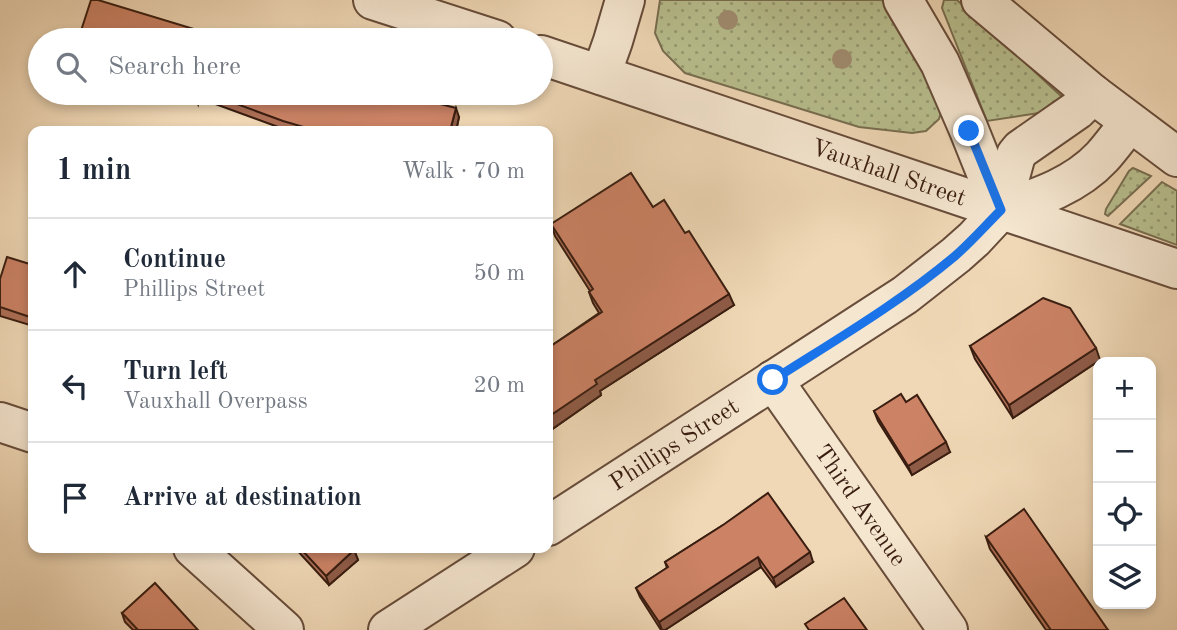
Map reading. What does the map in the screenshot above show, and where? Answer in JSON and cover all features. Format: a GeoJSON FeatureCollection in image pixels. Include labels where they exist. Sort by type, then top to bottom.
{"type":"FeatureCollection","features":[{"type":"Feature","properties":{"kind":"street"},"geometry":{"type":"LineString","coordinates":[[373,0],[460,28]]}},
{"type":"Feature","properties":{"kind":"street"},"geometry":{"type":"LineString","coordinates":[[601,75],[625,0]]}},
{"type":"Feature","properties":{"kind":"street"},"geometry":{"type":"LineString","coordinates":[[903,0],[940,63],[1001,210]]}},
{"type":"Feature","properties":{"kind":"street"},"geometry":{"type":"LineString","coordinates":[[981,0],[1093,94],[1177,158]]}},
{"type":"Feature","properties":{"kind":"street","name":"Vauxhall Street"},"geometry":{"type":"LineString","coordinates":[[553,59],[1177,269]]}},
{"type":"Feature","properties":{"kind":"street","name":"Phillips Street"},"geometry":{"type":"LineString","coordinates":[[1001,210],[1016,155],[1029,142],[1077,110],[1093,94]]}},
{"type":"Feature","properties":{"kind":"street","name":"Phillips Street"},"geometry":{"type":"LineString","coordinates":[[553,523],[905,295],[965,247],[1001,210],[1056,190],[1086,171],[1130,123]]}},
{"type":"Feature","properties":{"kind":"street","name":"Third Avenue"},"geometry":{"type":"LineString","coordinates":[[773,380],[948,630]]}},
{"type":"Feature","properties":{"kind":"street"},"geometry":{"type":"LineString","coordinates":[[0,422],[28,431]]}},
{"type":"Feature","properties":{"kind":"street"},"geometry":{"type":"LineString","coordinates":[[199,553],[284,630]]}},
{"type":"Feature","properties":{"kind":"street"},"geometry":{"type":"LineString","coordinates":[[410,624],[508,553]]}},
{"type":"Feature","properties":{"kind":"green space"},"geometry":{"type":"Polygon","coordinates":[[[660,0],[882,0],[922,64],[942,109],[939,119],[926,131],[912,133],[859,127],[685,73],[663,51],[655,33],[660,0]]]}},
{"type":"Feature","properties":{"kind":"green space"},"geometry":{"type":"Polygon","coordinates":[[[944,0],[957,0],[1061,96],[1063,99],[1058,110],[987,121],[942,8],[944,0]]]}},
{"type":"Feature","properties":{"kind":"green space"},"geometry":{"type":"Polygon","coordinates":[[[1133,168],[1151,176],[1108,216],[1105,214],[1106,209],[1133,168]]]}},
{"type":"Feature","properties":{"kind":"green space"},"geometry":{"type":"Polygon","coordinates":[[[1162,182],[1177,191],[1177,245],[1120,224],[1162,182]]]}},
{"type":"Feature","properties":{"kind":"building"},"geometry":{"type":"Polygon","coordinates":[[[91,0],[98,0],[190,28],[82,28],[91,0]]]}},
{"type":"Feature","properties":{"kind":"building"},"geometry":{"type":"Polygon","coordinates":[[[240,105],[444,105],[456,108],[451,126],[300,126],[240,105]]]}},
{"type":"Feature","properties":{"kind":"building"},"geometry":{"type":"Polygon","coordinates":[[[631,173],[653,207],[664,200],[685,233],[689,231],[729,294],[595,380],[597,384],[553,414],[553,345],[602,312],[589,292],[593,289],[553,227],[553,223],[631,173]]]}},
{"type":"Feature","properties":{"kind":"building"},"geometry":{"type":"Polygon","coordinates":[[[7,257],[28,263],[28,316],[0,307],[0,279],[7,257]]]}},
{"type":"Feature","properties":{"kind":"building"},"geometry":{"type":"Polygon","coordinates":[[[1043,298],[1070,308],[1096,348],[1009,405],[970,346],[1043,298]]]}},
{"type":"Feature","properties":{"kind":"building"},"geometry":{"type":"Polygon","coordinates":[[[901,394],[906,402],[917,395],[946,442],[908,466],[874,411],[901,394]]]}},
{"type":"Feature","properties":{"kind":"building"},"geometry":{"type":"Polygon","coordinates":[[[768,493],[810,552],[773,578],[758,557],[659,622],[636,588],[668,567],[665,562],[768,493]]]}},
{"type":"Feature","properties":{"kind":"building"},"geometry":{"type":"Polygon","coordinates":[[[1024,509],[1108,630],[1051,630],[986,537],[1024,509]]]}},
{"type":"Feature","properties":{"kind":"building"},"geometry":{"type":"Polygon","coordinates":[[[305,553],[351,553],[326,576],[305,553]]]}},
{"type":"Feature","properties":{"kind":"building"},"geometry":{"type":"Polygon","coordinates":[[[155,583],[198,630],[138,630],[122,613],[155,583]]]}},
{"type":"Feature","properties":{"kind":"building"},"geometry":{"type":"Polygon","coordinates":[[[844,598],[867,630],[809,630],[805,624],[844,598]]]}},
{"type":"Feature","properties":{"kind":"route"},"geometry":{"type":"LineString","coordinates":[[773,380],[905,295],[956,255],[1001,210],[969,131]]}}]}
